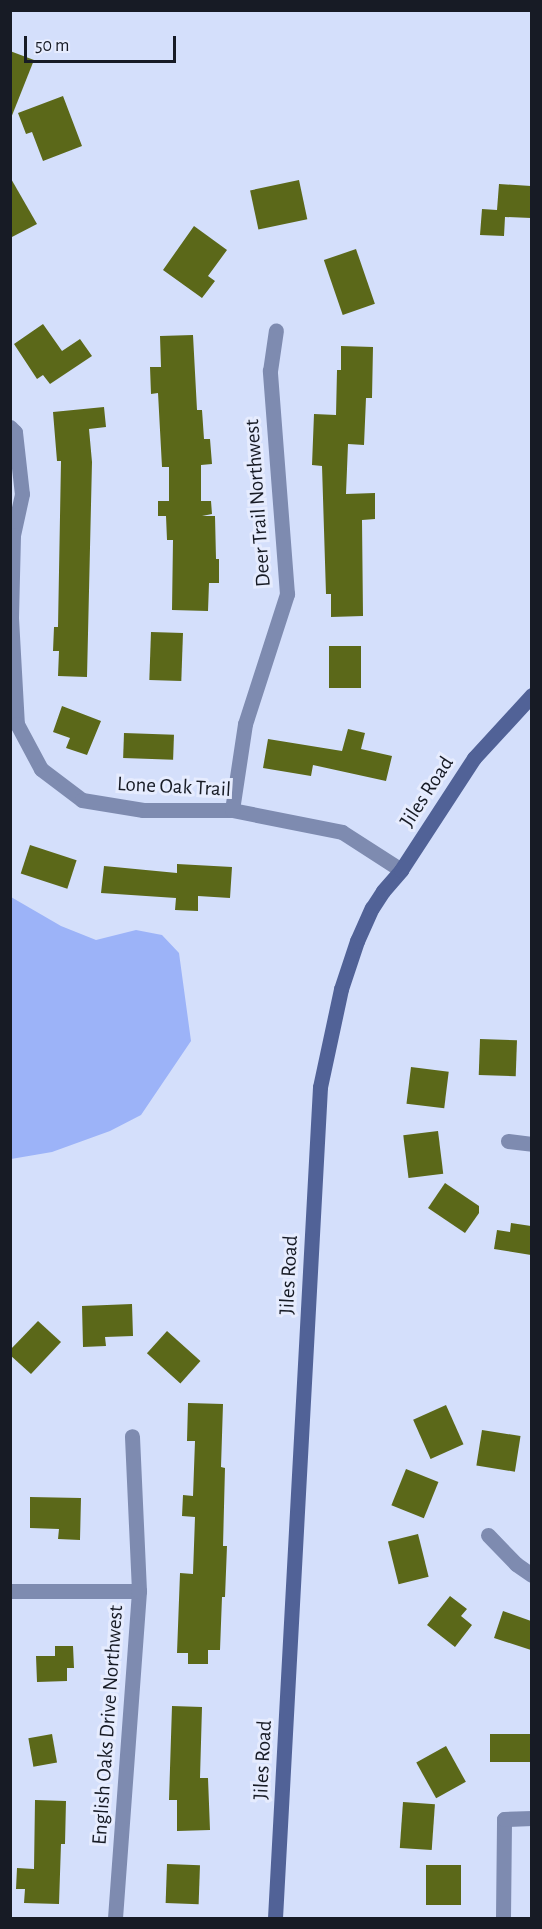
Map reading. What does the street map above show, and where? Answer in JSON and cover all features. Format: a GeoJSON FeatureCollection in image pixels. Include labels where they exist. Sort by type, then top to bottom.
{"type":"FeatureCollection","features":[{"type":"Feature","properties":{"kind":"street","name":"Deer Trail Northwest"},"geometry":{"type":"LineString","coordinates":[[232,810],[245,724],[287,594],[270,371],[276,330]]}},
{"type":"Feature","properties":{"kind":"street","name":"Lone Oak Trail"},"geometry":{"type":"LineString","coordinates":[[10,427],[15,432],[22,494],[12,535],[11,618],[17,724],[41,769],[82,800],[143,810],[232,810],[342,832],[401,870]]}},
{"type":"Feature","properties":{"kind":"street","name":"Jiles Road"},"geometry":{"type":"LineString","coordinates":[[275,1918],[320,1087],[341,989],[357,941],[383,891],[401,870],[474,759],[531,695]]}},
{"type":"Feature","properties":{"kind":"street"},"geometry":{"type":"LineString","coordinates":[[508,1141],[531,1144]]}},
{"type":"Feature","properties":{"kind":"street"},"geometry":{"type":"LineString","coordinates":[[132,1436],[139,1591]]}},
{"type":"Feature","properties":{"kind":"street"},"geometry":{"type":"LineString","coordinates":[[488,1535],[516,1564],[531,1575]]}},
{"type":"Feature","properties":{"kind":"street","name":"English Oaks Drive Northwest"},"geometry":{"type":"LineString","coordinates":[[10,1591],[139,1591],[115,1918]]}},
{"type":"Feature","properties":{"kind":"street"},"geometry":{"type":"LineString","coordinates":[[503,1918],[504,1819],[531,1818]]}},
{"type":"Feature","properties":{"kind":"water"},"geometry":{"type":"Polygon","coordinates":[[[11,897],[61,926],[96,940],[136,930],[162,935],[179,953],[191,1041],[141,1115],[110,1131],[52,1152],[11,1159],[11,897]]]}},
{"type":"Feature","properties":{"kind":"building"},"geometry":{"type":"Polygon","coordinates":[[[10,51],[34,60],[11,118],[10,117],[10,51]]]}},
{"type":"Feature","properties":{"kind":"building"},"geometry":{"type":"Polygon","coordinates":[[[63,96],[82,146],[43,161],[32,132],[26,134],[18,113],[63,96]]]}},
{"type":"Feature","properties":{"kind":"building"},"geometry":{"type":"Polygon","coordinates":[[[10,177],[37,224],[10,238],[10,177]]]}},
{"type":"Feature","properties":{"kind":"building"},"geometry":{"type":"Polygon","coordinates":[[[299,180],[307,219],[258,230],[250,190],[299,180]]]}},
{"type":"Feature","properties":{"kind":"building"},"geometry":{"type":"Polygon","coordinates":[[[499,184],[531,186],[531,218],[505,217],[504,236],[480,235],[482,209],[497,210],[499,184]]]}},
{"type":"Feature","properties":{"kind":"building"},"geometry":{"type":"Polygon","coordinates":[[[194,226],[227,250],[208,276],[215,281],[202,298],[163,270],[194,226]]]}},
{"type":"Feature","properties":{"kind":"building"},"geometry":{"type":"Polygon","coordinates":[[[356,249],[375,304],[343,315],[324,260],[356,249]]]}},
{"type":"Feature","properties":{"kind":"building"},"geometry":{"type":"Polygon","coordinates":[[[43,324],[62,351],[80,339],[92,356],[50,384],[43,375],[37,379],[14,344],[43,324]]]}},
{"type":"Feature","properties":{"kind":"building"},"geometry":{"type":"Polygon","coordinates":[[[193,335],[197,410],[202,410],[204,439],[210,439],[212,464],[201,465],[201,501],[211,501],[212,514],[202,516],[215,516],[216,559],[219,559],[219,583],[209,583],[208,611],[172,610],[173,540],[167,540],[166,516],[158,516],[158,501],[169,501],[169,467],[162,467],[158,393],[151,394],[150,367],[161,367],[160,336],[193,335]]]}},
{"type":"Feature","properties":{"kind":"building"},"geometry":{"type":"Polygon","coordinates":[[[341,346],[373,347],[372,398],[366,398],[364,445],[348,444],[346,494],[375,493],[375,519],[362,520],[363,616],[331,617],[331,594],[326,594],[322,466],[312,465],[314,414],[336,415],[337,370],[341,370],[341,346]]]}},
{"type":"Feature","properties":{"kind":"building"},"geometry":{"type":"Polygon","coordinates":[[[104,407],[106,427],[89,429],[92,462],[87,677],[58,676],[59,651],[53,651],[54,627],[58,627],[61,461],[57,461],[53,412],[104,407]]]}},
{"type":"Feature","properties":{"kind":"building"},"geometry":{"type":"Polygon","coordinates":[[[151,632],[183,633],[181,681],[149,680],[151,632]]]}},
{"type":"Feature","properties":{"kind":"building"},"geometry":{"type":"Polygon","coordinates":[[[329,646],[361,646],[361,688],[329,688],[329,646]]]}},
{"type":"Feature","properties":{"kind":"building"},"geometry":{"type":"Polygon","coordinates":[[[62,706],[101,721],[87,755],[66,748],[70,738],[53,732],[62,706]]]}},
{"type":"Feature","properties":{"kind":"building"},"geometry":{"type":"Polygon","coordinates":[[[348,729],[365,733],[361,749],[392,756],[386,781],[313,765],[311,776],[263,768],[268,739],[342,751],[348,729]]]}},
{"type":"Feature","properties":{"kind":"building"},"geometry":{"type":"Polygon","coordinates":[[[124,733],[174,735],[173,760],[123,758],[124,733]]]}},
{"type":"Feature","properties":{"kind":"building"},"geometry":{"type":"Polygon","coordinates":[[[30,845],[77,860],[67,889],[21,874],[30,845]]]}},
{"type":"Feature","properties":{"kind":"building"},"geometry":{"type":"Polygon","coordinates":[[[177,864],[232,867],[230,898],[198,896],[198,911],[175,910],[176,898],[101,893],[104,866],[177,873],[177,864]]]}},
{"type":"Feature","properties":{"kind":"building"},"geometry":{"type":"Polygon","coordinates":[[[480,1039],[517,1040],[516,1076],[479,1075],[480,1039]]]}},
{"type":"Feature","properties":{"kind":"building"},"geometry":{"type":"Polygon","coordinates":[[[411,1067],[449,1072],[444,1108],[406,1104],[411,1067]]]}},
{"type":"Feature","properties":{"kind":"building"},"geometry":{"type":"Polygon","coordinates":[[[438,1131],[443,1174],[409,1178],[403,1135],[438,1131]]]}},
{"type":"Feature","properties":{"kind":"building"},"geometry":{"type":"Polygon","coordinates":[[[445,1183],[479,1206],[479,1213],[465,1233],[428,1208],[445,1183]]]}},
{"type":"Feature","properties":{"kind":"building"},"geometry":{"type":"Polygon","coordinates":[[[511,1223],[531,1226],[531,1255],[494,1249],[497,1230],[510,1232],[511,1223]]]}},
{"type":"Feature","properties":{"kind":"building"},"geometry":{"type":"Polygon","coordinates":[[[132,1304],[133,1336],[105,1337],[106,1346],[83,1347],[82,1306],[132,1304]]]}},
{"type":"Feature","properties":{"kind":"building"},"geometry":{"type":"Polygon","coordinates":[[[38,1321],[61,1342],[31,1374],[10,1355],[10,1350],[38,1321]]]}},
{"type":"Feature","properties":{"kind":"building"},"geometry":{"type":"Polygon","coordinates":[[[167,1331],[200,1361],[180,1383],[147,1353],[167,1331]]]}},
{"type":"Feature","properties":{"kind":"building"},"geometry":{"type":"Polygon","coordinates":[[[188,1403],[223,1404],[221,1467],[225,1468],[223,1546],[227,1546],[225,1597],[222,1597],[220,1650],[208,1650],[208,1664],[188,1664],[188,1653],[177,1653],[180,1573],[193,1574],[195,1517],[182,1516],[183,1495],[193,1496],[195,1441],[187,1441],[188,1403]]]}},
{"type":"Feature","properties":{"kind":"building"},"geometry":{"type":"Polygon","coordinates":[[[446,1405],[463,1444],[431,1459],[413,1420],[446,1405]]]}},
{"type":"Feature","properties":{"kind":"building"},"geometry":{"type":"Polygon","coordinates":[[[482,1430],[521,1436],[515,1472],[476,1466],[482,1430]]]}},
{"type":"Feature","properties":{"kind":"building"},"geometry":{"type":"Polygon","coordinates":[[[406,1469],[438,1482],[424,1518],[391,1505],[406,1469]]]}},
{"type":"Feature","properties":{"kind":"building"},"geometry":{"type":"Polygon","coordinates":[[[30,1497],[81,1498],[80,1540],[58,1539],[59,1529],[30,1528],[30,1497]]]}},
{"type":"Feature","properties":{"kind":"building"},"geometry":{"type":"Polygon","coordinates":[[[418,1534],[429,1577],[399,1584],[388,1541],[418,1534]]]}},
{"type":"Feature","properties":{"kind":"building"},"geometry":{"type":"Polygon","coordinates":[[[450,1596],[467,1609],[461,1616],[472,1625],[455,1647],[427,1625],[450,1596]]]}},
{"type":"Feature","properties":{"kind":"building"},"geometry":{"type":"Polygon","coordinates":[[[503,1611],[531,1621],[531,1650],[494,1638],[503,1611]]]}},
{"type":"Feature","properties":{"kind":"building"},"geometry":{"type":"Polygon","coordinates":[[[55,1646],[73,1646],[74,1668],[67,1668],[67,1681],[37,1682],[36,1656],[55,1656],[55,1646]]]}},
{"type":"Feature","properties":{"kind":"building"},"geometry":{"type":"Polygon","coordinates":[[[172,1706],[202,1707],[200,1778],[208,1778],[210,1830],[177,1831],[177,1800],[169,1800],[172,1706]]]}},
{"type":"Feature","properties":{"kind":"building"},"geometry":{"type":"Polygon","coordinates":[[[52,1734],[57,1763],[33,1767],[28,1738],[52,1734]]]}},
{"type":"Feature","properties":{"kind":"building"},"geometry":{"type":"Polygon","coordinates":[[[490,1734],[531,1734],[531,1762],[490,1762],[490,1734]]]}},
{"type":"Feature","properties":{"kind":"building"},"geometry":{"type":"Polygon","coordinates":[[[446,1746],[466,1782],[436,1798],[416,1762],[446,1746]]]}},
{"type":"Feature","properties":{"kind":"building"},"geometry":{"type":"Polygon","coordinates":[[[35,1800],[66,1801],[65,1844],[61,1844],[59,1904],[24,1903],[25,1889],[16,1889],[17,1868],[34,1869],[35,1800]]]}},
{"type":"Feature","properties":{"kind":"building"},"geometry":{"type":"Polygon","coordinates":[[[403,1802],[435,1804],[432,1850],[400,1848],[403,1802]]]}},
{"type":"Feature","properties":{"kind":"building"},"geometry":{"type":"Polygon","coordinates":[[[167,1864],[200,1865],[199,1904],[166,1903],[167,1864]]]}},
{"type":"Feature","properties":{"kind":"building"},"geometry":{"type":"Polygon","coordinates":[[[426,1865],[461,1865],[461,1905],[426,1905],[426,1865]]]}}]}
